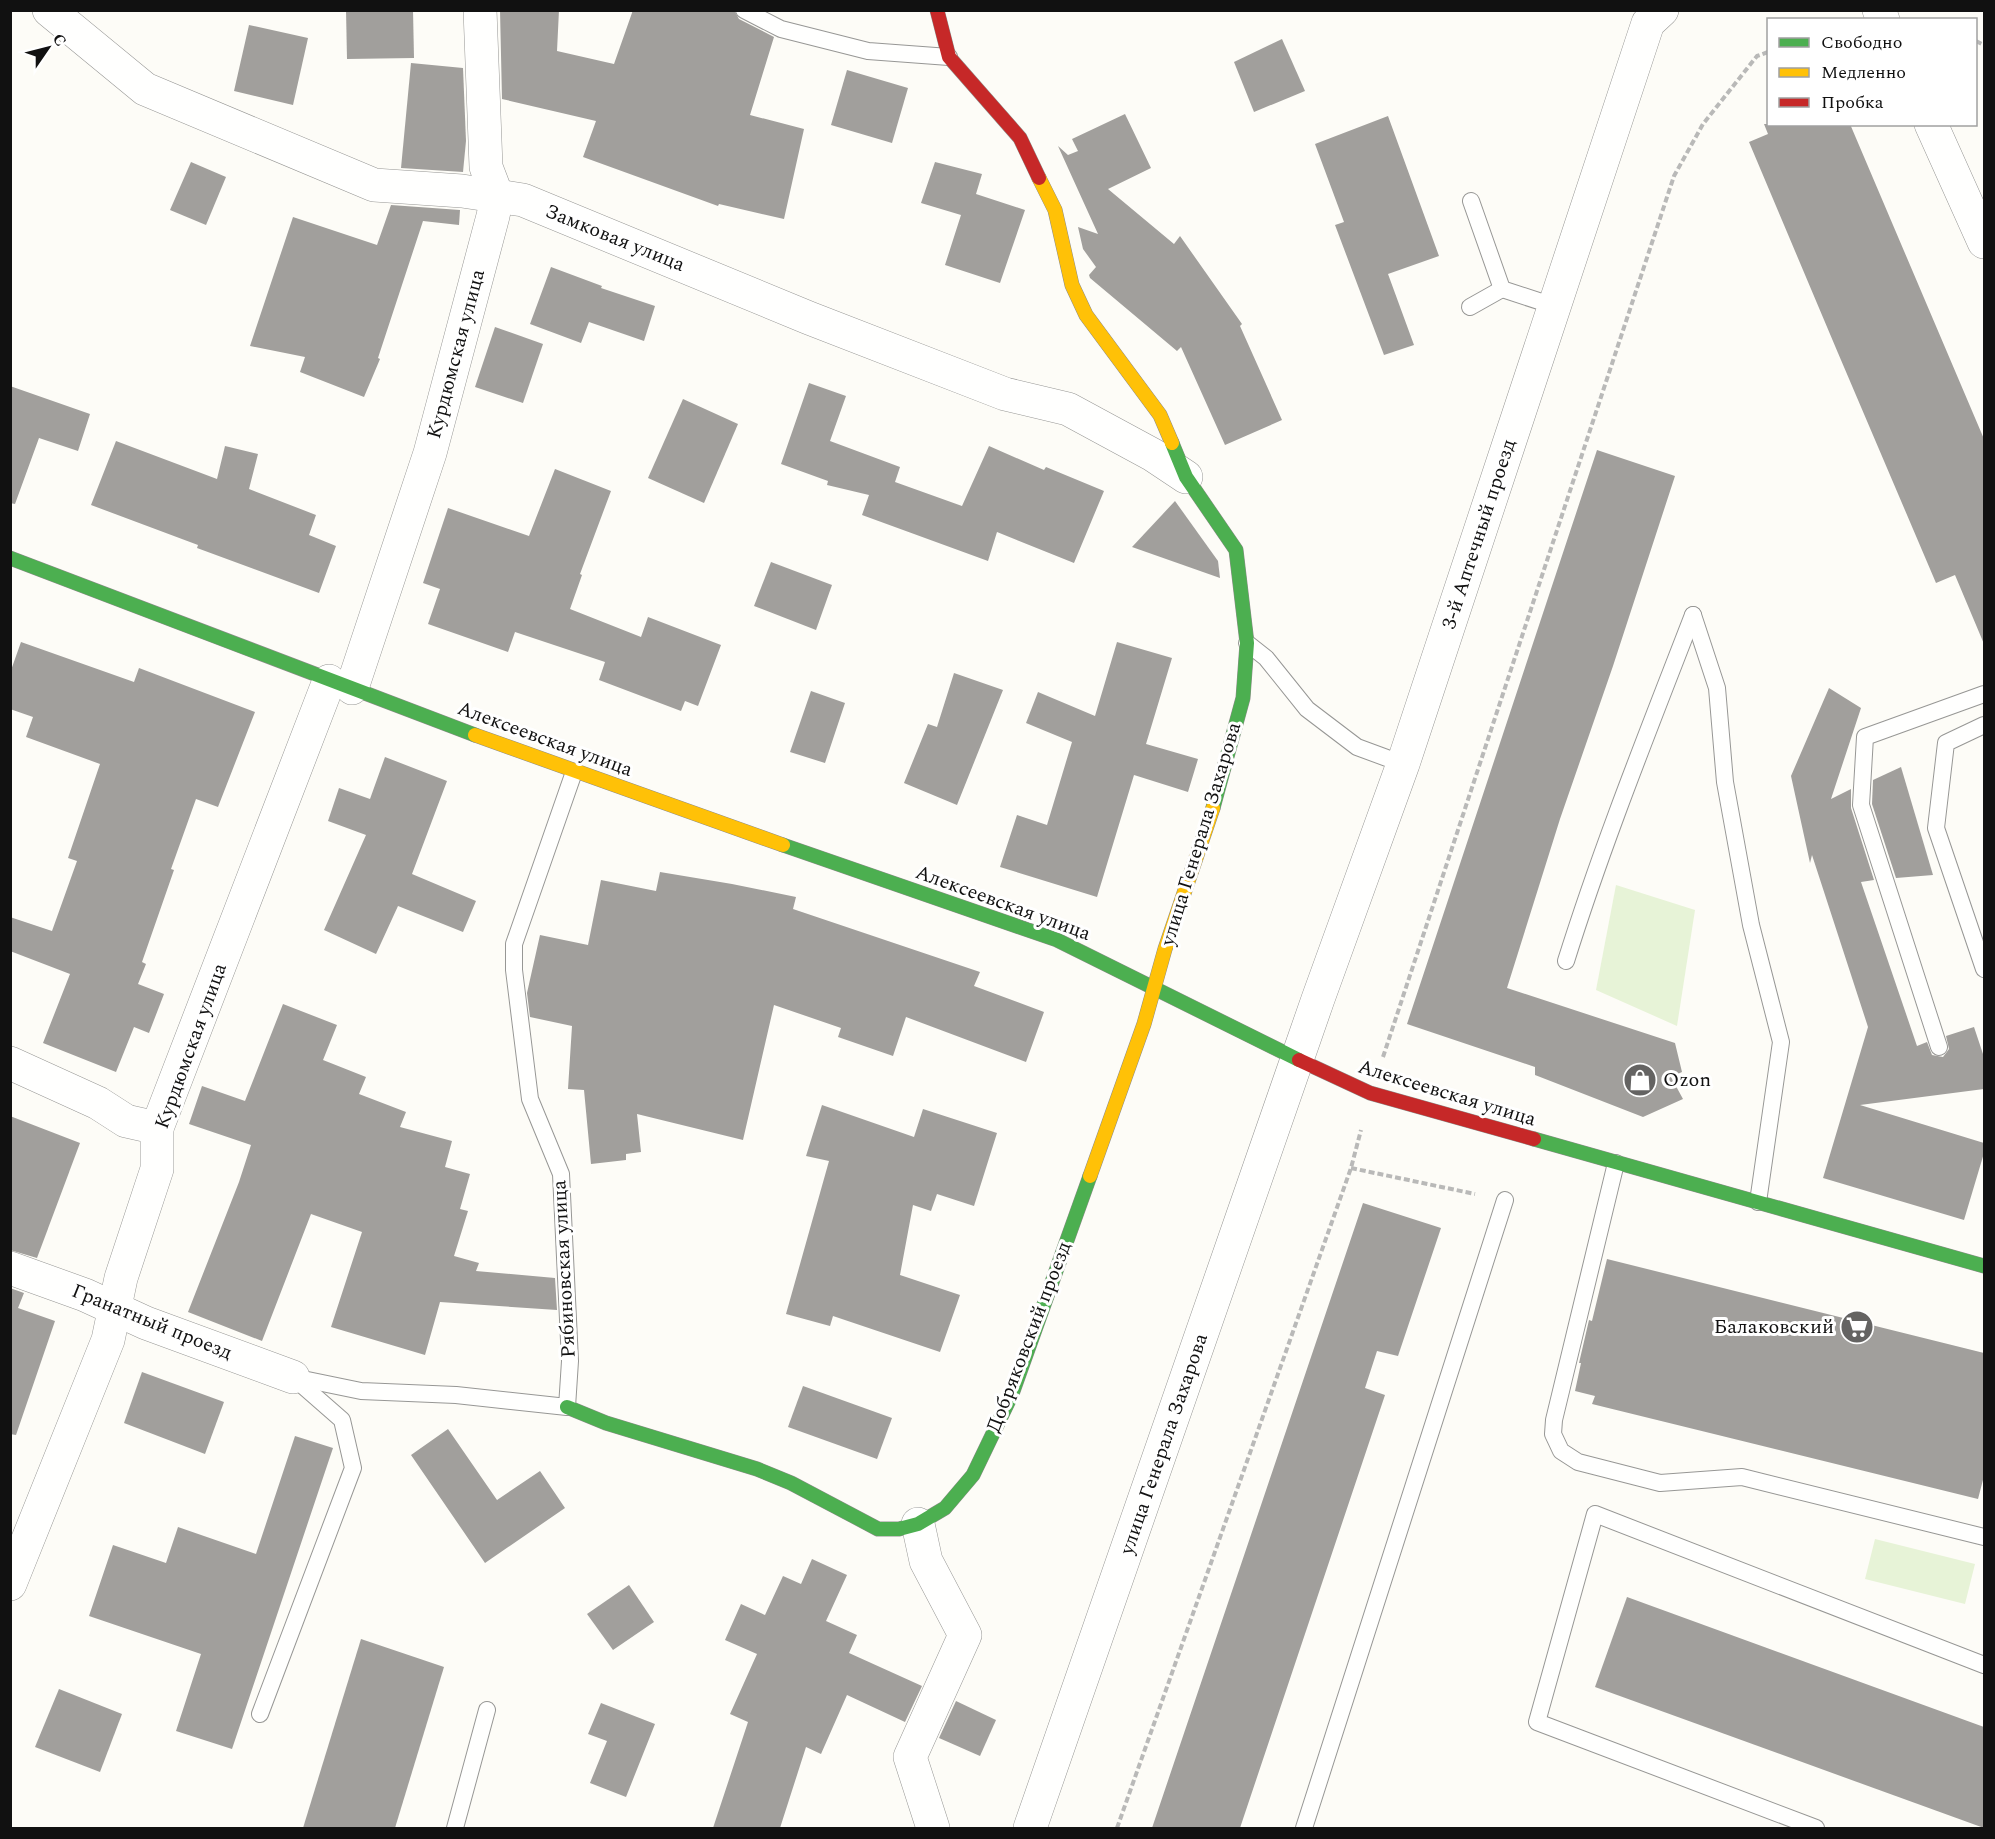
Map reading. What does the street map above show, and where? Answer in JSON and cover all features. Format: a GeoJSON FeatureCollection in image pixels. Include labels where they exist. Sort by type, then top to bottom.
{"type":"FeatureCollection","features":[{"type":"Feature","properties":{"kind":"street","name":"Замковая улица"},"geometry":{"type":"LineString","coordinates":[[49,10],[145,88],[374,185],[523,200],[809,318],[1005,394],[1068,409],[1153,455],[1186,477]]}},
{"type":"Feature","properties":{"kind":"street"},"geometry":{"type":"LineString","coordinates":[[480,10],[486,167],[497,196]]}},
{"type":"Feature","properties":{"kind":"street","name":"улица Генерала Захарова"},"geometry":{"type":"LineString","coordinates":[[937,10],[949,57],[1020,138],[1055,210],[1072,285],[1086,315],[1160,415],[1186,477],[1236,550],[1247,643],[1243,698],[1213,810],[1165,949],[1155,987]]}},
{"type":"Feature","properties":{"kind":"street","name":"3-й Аптечный проезд"},"geometry":{"type":"LineString","coordinates":[[1297,1060],[1403,765],[1649,15]]}},
{"type":"Feature","properties":{"kind":"street"},"geometry":{"type":"LineString","coordinates":[[1932,126],[1974,190],[1984,243]]}},
{"type":"Feature","properties":{"kind":"street","name":"Курдюмская улица"},"geometry":{"type":"LineString","coordinates":[[10,1584],[108,1340],[121,1278],[157,1169],[157,1128],[341,685],[430,453],[497,196]]}},
{"type":"Feature","properties":{"kind":"street","name":"Алексеевская улица"},"geometry":{"type":"LineString","coordinates":[[10,558],[574,772],[1056,940],[1155,987],[1297,1060],[1370,1093],[1984,1266]]}},
{"type":"Feature","properties":{"kind":"street","name":"Добряковский проезд"},"geometry":{"type":"LineString","coordinates":[[918,1524],[945,1508],[973,1475],[1012,1394],[1155,987]]}},
{"type":"Feature","properties":{"kind":"street","name":"улица Генерала Захарова"},"geometry":{"type":"LineString","coordinates":[[1030,1828],[1297,1060]]}},
{"type":"Feature","properties":{"kind":"street"},"geometry":{"type":"LineString","coordinates":[[10,1064],[98,1103],[126,1121],[157,1128]]}},
{"type":"Feature","properties":{"kind":"street","name":"Гранатный проезд"},"geometry":{"type":"LineString","coordinates":[[10,1268],[85,1295],[146,1323],[293,1377]]}},
{"type":"Feature","properties":{"kind":"street"},"geometry":{"type":"LineString","coordinates":[[567,1407],[606,1423],[757,1469],[791,1483],[878,1529],[899,1529],[918,1524],[926,1561],[965,1635],[910,1757],[933,1828]]}},
{"type":"Feature","properties":{"kind":"lane"},"geometry":{"type":"LineString","coordinates":[[744,10],[781,29],[868,51],[949,57]]}},
{"type":"Feature","properties":{"kind":"lane"},"geometry":{"type":"LineString","coordinates":[[1471,201],[1502,289]]}},
{"type":"Feature","properties":{"kind":"lane"},"geometry":{"type":"LineString","coordinates":[[1470,307],[1502,289],[1554,306]]}},
{"type":"Feature","properties":{"kind":"lane"},"geometry":{"type":"LineString","coordinates":[[1566,961],[1584,902],[1626,787],[1694,615],[1718,688],[1725,782],[1749,914],[1780,1042],[1758,1202]]}},
{"type":"Feature","properties":{"kind":"lane"},"geometry":{"type":"LineString","coordinates":[[1247,643],[1266,658],[1306,709],[1357,747],[1403,765]]}},
{"type":"Feature","properties":{"kind":"lane"},"geometry":{"type":"LineString","coordinates":[[1939,1047],[1861,805],[1865,737],[1984,694]]}},
{"type":"Feature","properties":{"kind":"lane"},"geometry":{"type":"LineString","coordinates":[[1984,725],[1946,743],[1936,828],[1984,969]]}},
{"type":"Feature","properties":{"kind":"lane","name":"Рябиновская улица"},"geometry":{"type":"LineString","coordinates":[[567,1407],[570,1361],[561,1174],[530,1099],[514,962],[514,944],[574,772]]}},
{"type":"Feature","properties":{"kind":"lane"},"geometry":{"type":"LineString","coordinates":[[1616,1163],[1554,1420],[1553,1434],[1561,1451],[1578,1462],[1660,1483],[1742,1477],[1984,1537]]}},
{"type":"Feature","properties":{"kind":"lane"},"geometry":{"type":"LineString","coordinates":[[1304,1828],[1505,1200]]}},
{"type":"Feature","properties":{"kind":"lane"},"geometry":{"type":"LineString","coordinates":[[293,1377],[361,1391],[456,1395],[567,1407]]}},
{"type":"Feature","properties":{"kind":"lane"},"geometry":{"type":"LineString","coordinates":[[260,1714],[353,1468],[342,1420],[293,1377]]}},
{"type":"Feature","properties":{"kind":"lane"},"geometry":{"type":"LineString","coordinates":[[1816,1828],[1537,1722],[1595,1514],[1984,1665]]}},
{"type":"Feature","properties":{"kind":"lane"},"geometry":{"type":"LineString","coordinates":[[455,1828],[486,1710]]}},
{"type":"Feature","properties":{"kind":"path"},"geometry":{"type":"LineString","coordinates":[[1592,420],[1674,176],[1703,124],[1757,56],[1767,52]]}},
{"type":"Feature","properties":{"kind":"path"},"geometry":{"type":"LineString","coordinates":[[1351,1168],[1505,1200]]}},
{"type":"Feature","properties":{"kind":"green space"},"geometry":{"type":"Polygon","coordinates":[[[1616,885],[1695,910],[1677,1026],[1596,990],[1616,885]]]}},
{"type":"Feature","properties":{"kind":"green space"},"geometry":{"type":"Polygon","coordinates":[[[1875,1539],[1975,1564],[1965,1604],[1865,1579],[1875,1539]]]}},
{"type":"Feature","properties":{"kind":"building"},"geometry":{"type":"Polygon","coordinates":[[[346,10],[413,10],[414,58],[347,59],[346,10]]]}},
{"type":"Feature","properties":{"kind":"building"},"geometry":{"type":"Polygon","coordinates":[[[500,10],[559,10],[557,51],[614,64],[633,10],[734,10],[739,19],[774,37],[750,115],[804,129],[784,219],[719,204],[718,206],[583,157],[596,121],[502,99],[500,10]]]}},
{"type":"Feature","properties":{"kind":"building"},"geometry":{"type":"Polygon","coordinates":[[[249,25],[308,38],[293,105],[234,91],[249,25]]]}},
{"type":"Feature","properties":{"kind":"building"},"geometry":{"type":"Polygon","coordinates":[[[1282,39],[1305,91],[1254,112],[1234,62],[1282,39]]]}},
{"type":"Feature","properties":{"kind":"building"},"geometry":{"type":"Polygon","coordinates":[[[411,63],[463,68],[466,141],[463,172],[401,168],[411,63]]]}},
{"type":"Feature","properties":{"kind":"building"},"geometry":{"type":"Polygon","coordinates":[[[847,70],[908,88],[892,143],[831,125],[847,70]]]}},
{"type":"Feature","properties":{"kind":"building"},"geometry":{"type":"Polygon","coordinates":[[[1125,114],[1151,168],[1108,189],[1174,244],[1180,236],[1242,324],[1240,326],[1282,420],[1225,445],[1181,347],[1177,351],[1089,275],[1096,267],[1083,249],[1078,227],[1098,234],[1058,146],[1068,155],[1078,151],[1072,139],[1125,114]]]}},
{"type":"Feature","properties":{"kind":"building"},"geometry":{"type":"Polygon","coordinates":[[[1388,116],[1439,256],[1388,274],[1414,345],[1384,355],[1335,225],[1344,222],[1315,144],[1388,116]]]}},
{"type":"Feature","properties":{"kind":"building"},"geometry":{"type":"Polygon","coordinates":[[[1764,124],[1767,126],[1851,126],[1984,439],[1984,644],[1955,575],[1936,583],[1838,353],[1749,142],[1768,134],[1764,124]]]}},
{"type":"Feature","properties":{"kind":"building"},"geometry":{"type":"Polygon","coordinates":[[[191,162],[226,177],[206,225],[170,210],[191,162]]]}},
{"type":"Feature","properties":{"kind":"building"},"geometry":{"type":"Polygon","coordinates":[[[935,162],[982,174],[976,194],[1025,210],[1000,283],[945,265],[961,215],[921,203],[935,162]]]}},
{"type":"Feature","properties":{"kind":"building"},"geometry":{"type":"Polygon","coordinates":[[[391,205],[460,210],[459,225],[423,221],[378,358],[380,359],[364,397],[300,372],[305,357],[250,346],[293,217],[377,245],[391,205]]]}},
{"type":"Feature","properties":{"kind":"building"},"geometry":{"type":"Polygon","coordinates":[[[551,267],[602,286],[601,288],[655,306],[644,341],[589,322],[581,343],[530,324],[551,267]]]}},
{"type":"Feature","properties":{"kind":"building"},"geometry":{"type":"Polygon","coordinates":[[[495,327],[543,344],[523,403],[475,387],[495,327]]]}},
{"type":"Feature","properties":{"kind":"building"},"geometry":{"type":"Polygon","coordinates":[[[809,383],[846,396],[830,441],[900,467],[895,482],[962,506],[989,446],[1044,470],[1046,467],[1104,491],[1074,563],[997,532],[988,561],[862,515],[869,495],[827,485],[828,481],[781,464],[809,383]]]}},
{"type":"Feature","properties":{"kind":"building"},"geometry":{"type":"Polygon","coordinates":[[[10,386],[90,414],[78,451],[39,438],[15,504],[10,503],[10,386]]]}},
{"type":"Feature","properties":{"kind":"building"},"geometry":{"type":"Polygon","coordinates":[[[683,399],[738,424],[704,503],[648,478],[683,399]]]}},
{"type":"Feature","properties":{"kind":"building"},"geometry":{"type":"Polygon","coordinates":[[[116,441],[217,479],[225,446],[258,454],[249,489],[316,515],[309,535],[336,546],[319,593],[197,548],[198,545],[91,505],[116,441]]]}},
{"type":"Feature","properties":{"kind":"building"},"geometry":{"type":"Polygon","coordinates":[[[1597,450],[1675,476],[1560,819],[1507,988],[1675,1043],[1682,1072],[1671,1077],[1683,1099],[1643,1117],[1535,1075],[1535,1067],[1407,1024],[1597,450]]]}},
{"type":"Feature","properties":{"kind":"building"},"geometry":{"type":"Polygon","coordinates":[[[555,469],[611,491],[580,574],[582,575],[570,609],[641,637],[648,617],[721,645],[698,706],[685,701],[681,711],[599,680],[605,662],[515,632],[508,652],[428,624],[440,589],[423,583],[448,508],[529,536],[555,469]]]}},
{"type":"Feature","properties":{"kind":"building"},"geometry":{"type":"Polygon","coordinates":[[[1175,501],[1218,561],[1220,578],[1132,547],[1175,501]]]}},
{"type":"Feature","properties":{"kind":"building"},"geometry":{"type":"Polygon","coordinates":[[[771,562],[832,585],[816,630],[754,606],[771,562]]]}},
{"type":"Feature","properties":{"kind":"building"},"geometry":{"type":"Polygon","coordinates":[[[21,642],[134,682],[139,668],[255,712],[218,807],[196,799],[171,869],[174,870],[142,962],[146,964],[138,984],[164,994],[149,1033],[134,1027],[116,1072],[43,1043],[70,974],[10,951],[10,917],[52,931],[77,861],[68,858],[100,764],[26,737],[33,717],[10,709],[10,673],[21,642]]]}},
{"type":"Feature","properties":{"kind":"building"},"geometry":{"type":"Polygon","coordinates":[[[1117,642],[1172,658],[1146,744],[1198,759],[1188,792],[1134,775],[1097,897],[1000,867],[1017,815],[1047,825],[1072,742],[1026,723],[1038,692],[1095,716],[1117,642]]]}},
{"type":"Feature","properties":{"kind":"building"},"geometry":{"type":"Polygon","coordinates":[[[954,673],[1003,690],[957,805],[904,783],[928,724],[937,727],[954,673]]]}},
{"type":"Feature","properties":{"kind":"building"},"geometry":{"type":"Polygon","coordinates":[[[1829,688],[1861,708],[1831,799],[1851,789],[1851,808],[1874,880],[1861,882],[1917,1046],[1927,1042],[1932,1055],[1943,1057],[1949,1049],[1946,1036],[1974,1027],[1984,1057],[1984,1089],[1860,1105],[1984,1143],[1984,1153],[1964,1220],[1823,1178],[1868,1027],[1812,855],[1810,863],[1791,776],[1829,688]]]}},
{"type":"Feature","properties":{"kind":"building"},"geometry":{"type":"Polygon","coordinates":[[[811,691],[845,703],[825,763],[790,752],[811,691]]]}},
{"type":"Feature","properties":{"kind":"building"},"geometry":{"type":"Polygon","coordinates":[[[385,757],[447,781],[412,874],[476,901],[463,932],[398,906],[376,954],[324,930],[366,835],[328,821],[339,788],[370,799],[385,757]]]}},
{"type":"Feature","properties":{"kind":"building"},"geometry":{"type":"Polygon","coordinates":[[[1901,767],[1933,875],[1896,878],[1872,804],[1873,780],[1901,767]]]}},
{"type":"Feature","properties":{"kind":"building"},"geometry":{"type":"Polygon","coordinates":[[[660,872],[796,897],[793,909],[980,972],[974,986],[1044,1012],[1026,1062],[906,1017],[893,1056],[838,1037],[841,1028],[774,1005],[743,1140],[637,1114],[641,1152],[626,1154],[626,1160],[591,1164],[584,1090],[568,1089],[572,1026],[530,1017],[527,993],[540,935],[588,945],[601,880],[656,891],[660,872]]]}},
{"type":"Feature","properties":{"kind":"building"},"geometry":{"type":"Polygon","coordinates":[[[283,1004],[337,1025],[323,1060],[366,1077],[359,1094],[406,1112],[400,1127],[452,1141],[445,1167],[470,1174],[460,1209],[468,1211],[454,1256],[479,1263],[476,1271],[555,1278],[557,1310],[440,1302],[425,1355],[331,1327],[362,1232],[311,1214],[262,1341],[188,1312],[239,1182],[251,1145],[189,1124],[202,1086],[245,1101],[283,1004]]]}},
{"type":"Feature","properties":{"kind":"building"},"geometry":{"type":"Polygon","coordinates":[[[822,1105],[914,1137],[923,1109],[997,1133],[974,1206],[937,1194],[931,1211],[913,1205],[900,1275],[960,1295],[940,1352],[833,1316],[830,1326],[786,1314],[829,1161],[806,1156],[822,1105]]]}},
{"type":"Feature","properties":{"kind":"building"},"geometry":{"type":"Polygon","coordinates":[[[10,1116],[80,1143],[37,1258],[10,1250],[10,1116]]]}},
{"type":"Feature","properties":{"kind":"building"},"geometry":{"type":"Polygon","coordinates":[[[1363,1203],[1441,1228],[1398,1356],[1377,1351],[1365,1388],[1385,1395],[1240,1828],[1152,1828],[1363,1203]]]}},
{"type":"Feature","properties":{"kind":"building"},"geometry":{"type":"Polygon","coordinates":[[[1607,1259],[1984,1353],[1984,1476],[1978,1499],[1592,1404],[1595,1396],[1575,1391],[1589,1320],[1592,1321],[1607,1259]]]}},
{"type":"Feature","properties":{"kind":"building"},"geometry":{"type":"Polygon","coordinates":[[[10,1288],[24,1293],[18,1308],[55,1321],[16,1435],[10,1434],[10,1288]]]}},
{"type":"Feature","properties":{"kind":"building"},"geometry":{"type":"Polygon","coordinates":[[[142,1372],[224,1402],[205,1454],[124,1423],[142,1372]]]}},
{"type":"Feature","properties":{"kind":"building"},"geometry":{"type":"Polygon","coordinates":[[[803,1386],[892,1418],[877,1459],[788,1427],[803,1386]]]}},
{"type":"Feature","properties":{"kind":"building"},"geometry":{"type":"Polygon","coordinates":[[[448,1429],[497,1500],[540,1471],[565,1508],[485,1563],[411,1455],[448,1429]]]}},
{"type":"Feature","properties":{"kind":"building"},"geometry":{"type":"Polygon","coordinates":[[[295,1436],[333,1448],[232,1749],[176,1731],[201,1654],[89,1616],[113,1545],[166,1563],[178,1527],[256,1554],[295,1436]]]}},
{"type":"Feature","properties":{"kind":"building"},"geometry":{"type":"Polygon","coordinates":[[[812,1559],[847,1575],[826,1621],[857,1635],[849,1653],[922,1686],[905,1722],[847,1695],[821,1754],[806,1747],[780,1828],[713,1828],[748,1722],[730,1714],[757,1654],[725,1640],[741,1604],[765,1615],[783,1576],[801,1584],[812,1559]]]}},
{"type":"Feature","properties":{"kind":"building"},"geometry":{"type":"Polygon","coordinates":[[[629,1585],[654,1622],[613,1650],[587,1614],[629,1585]]]}},
{"type":"Feature","properties":{"kind":"building"},"geometry":{"type":"Polygon","coordinates":[[[1627,1597],[1984,1727],[1984,1828],[1595,1687],[1627,1597]]]}},
{"type":"Feature","properties":{"kind":"building"},"geometry":{"type":"Polygon","coordinates":[[[361,1639],[444,1667],[395,1828],[303,1828],[361,1639]]]}},
{"type":"Feature","properties":{"kind":"building"},"geometry":{"type":"Polygon","coordinates":[[[59,1689],[122,1714],[100,1772],[35,1747],[59,1689]]]}},
{"type":"Feature","properties":{"kind":"building"},"geometry":{"type":"Polygon","coordinates":[[[956,1701],[996,1720],[980,1756],[939,1738],[956,1701]]]}},
{"type":"Feature","properties":{"kind":"building"},"geometry":{"type":"Polygon","coordinates":[[[601,1703],[655,1724],[626,1797],[590,1783],[607,1741],[588,1734],[601,1703]]]}},
{"type":"Feature","properties":{"kind":"traffic: fast"},"geometry":{"type":"LineString","coordinates":[[1172,443],[1186,477],[1236,550],[1247,643],[1243,698],[1213,808]]}},
{"type":"Feature","properties":{"kind":"traffic: fast"},"geometry":{"type":"LineString","coordinates":[[10,558],[475,735]]}},
{"type":"Feature","properties":{"kind":"traffic: fast"},"geometry":{"type":"LineString","coordinates":[[783,845],[1057,940],[1299,1060]]}},
{"type":"Feature","properties":{"kind":"traffic: fast"},"geometry":{"type":"LineString","coordinates":[[1534,1139],[1984,1266]]}},
{"type":"Feature","properties":{"kind":"traffic: fast"},"geometry":{"type":"LineString","coordinates":[[567,1407],[606,1423],[757,1469],[791,1483],[878,1529],[899,1529],[918,1524],[945,1508],[973,1475],[1012,1394],[1090,1176]]}},
{"type":"Feature","properties":{"kind":"traffic: slow"},"geometry":{"type":"LineString","coordinates":[[1039,178],[1055,210],[1072,285],[1086,315],[1160,415],[1172,443]]}},
{"type":"Feature","properties":{"kind":"traffic: slow"},"geometry":{"type":"LineString","coordinates":[[475,735],[783,845]]}},
{"type":"Feature","properties":{"kind":"traffic: slow"},"geometry":{"type":"LineString","coordinates":[[1090,1176],[1144,1024],[1165,949],[1213,808]]}},
{"type":"Feature","properties":{"kind":"traffic: jam"},"geometry":{"type":"LineString","coordinates":[[937,10],[949,57],[1020,138],[1039,178]]}},
{"type":"Feature","properties":{"kind":"traffic: jam"},"geometry":{"type":"LineString","coordinates":[[1299,1060],[1370,1093],[1534,1139]]}},
{"type":"Feature","properties":{"kind":"place","name":"Ozon"},"geometry":{"type":"Point","coordinates":[1640,1080]}},
{"type":"Feature","properties":{"kind":"place","name":"Балаковский"},"geometry":{"type":"Point","coordinates":[1857,1327]}}]}
